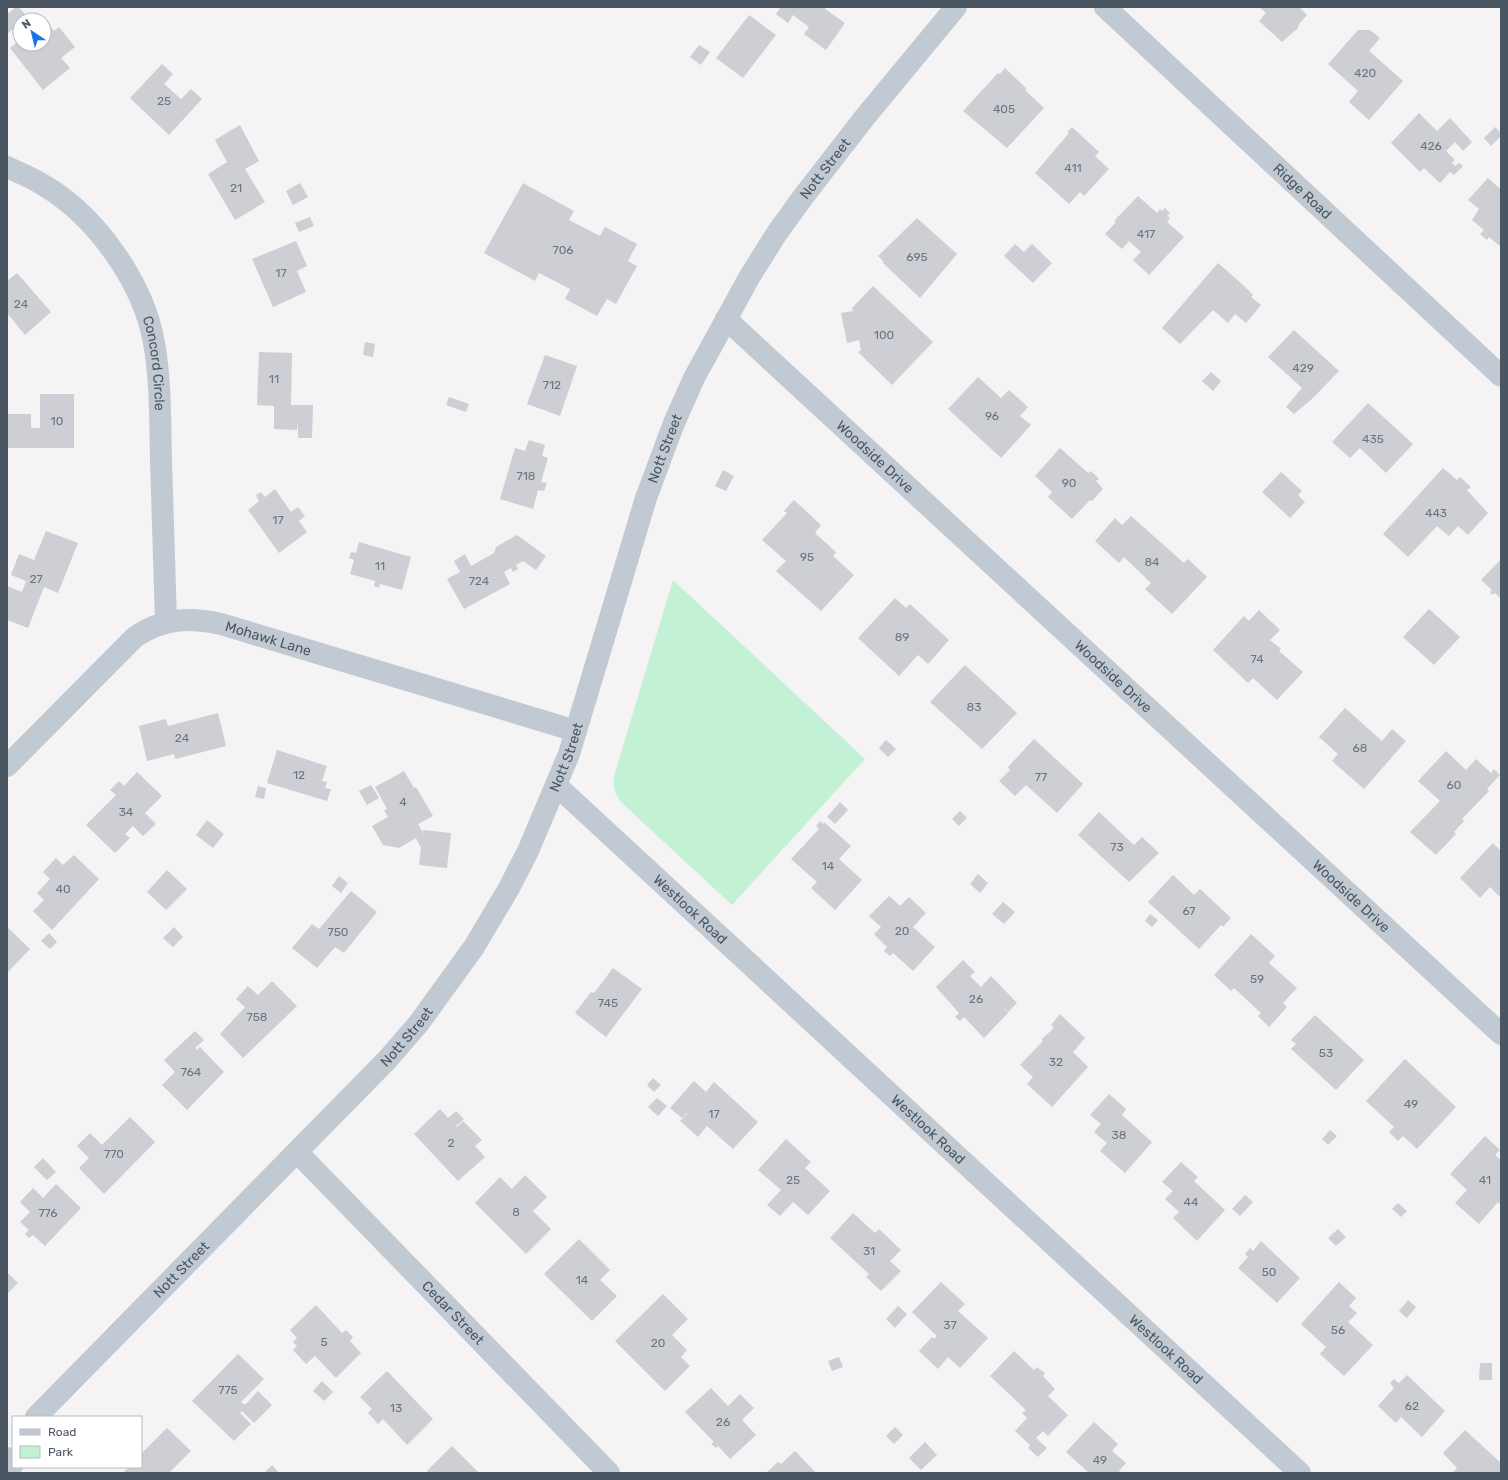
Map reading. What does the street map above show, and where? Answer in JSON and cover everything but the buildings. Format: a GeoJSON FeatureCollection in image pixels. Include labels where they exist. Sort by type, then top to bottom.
{"type":"FeatureCollection","features":[{"type":"Feature","properties":{"kind":"street","name":"Nott Street"},"geometry":{"type":"LineString","coordinates":[[37,1416],[387,1060],[444,991],[490,923],[509,888],[556,785],[576,731],[655,472],[687,394],[726,319],[764,253],[803,197],[865,117],[956,7]]}},
{"type":"Feature","properties":{"kind":"street","name":"Ridge Road"},"geometry":{"type":"LineString","coordinates":[[1105,7],[1501,376]]}},
{"type":"Feature","properties":{"kind":"street","name":"Concord Circle"},"geometry":{"type":"LineString","coordinates":[[7,167],[46,186],[63,198],[94,228],[126,271],[138,293],[149,323],[157,366],[166,621]]}},
{"type":"Feature","properties":{"kind":"street","name":"Woodside Drive"},"geometry":{"type":"LineString","coordinates":[[726,319],[1501,1034]]}},
{"type":"Feature","properties":{"kind":"street","name":"Mohawk Lane"},"geometry":{"type":"LineString","coordinates":[[7,766],[135,637],[166,621],[195,619],[221,624],[576,731]]}},
{"type":"Feature","properties":{"kind":"street","name":"Westlook Road"},"geometry":{"type":"LineString","coordinates":[[556,785],[1300,1473]]}},
{"type":"Feature","properties":{"kind":"street","name":"Cedar Street"},"geometry":{"type":"LineString","coordinates":[[297,1152],[608,1473]]}},
{"type":"Feature","properties":{"kind":"green space"},"geometry":{"type":"Polygon","coordinates":[[[673,580],[865,759],[732,905],[623,804],[614,790],[615,773],[673,580]]]}}]}
